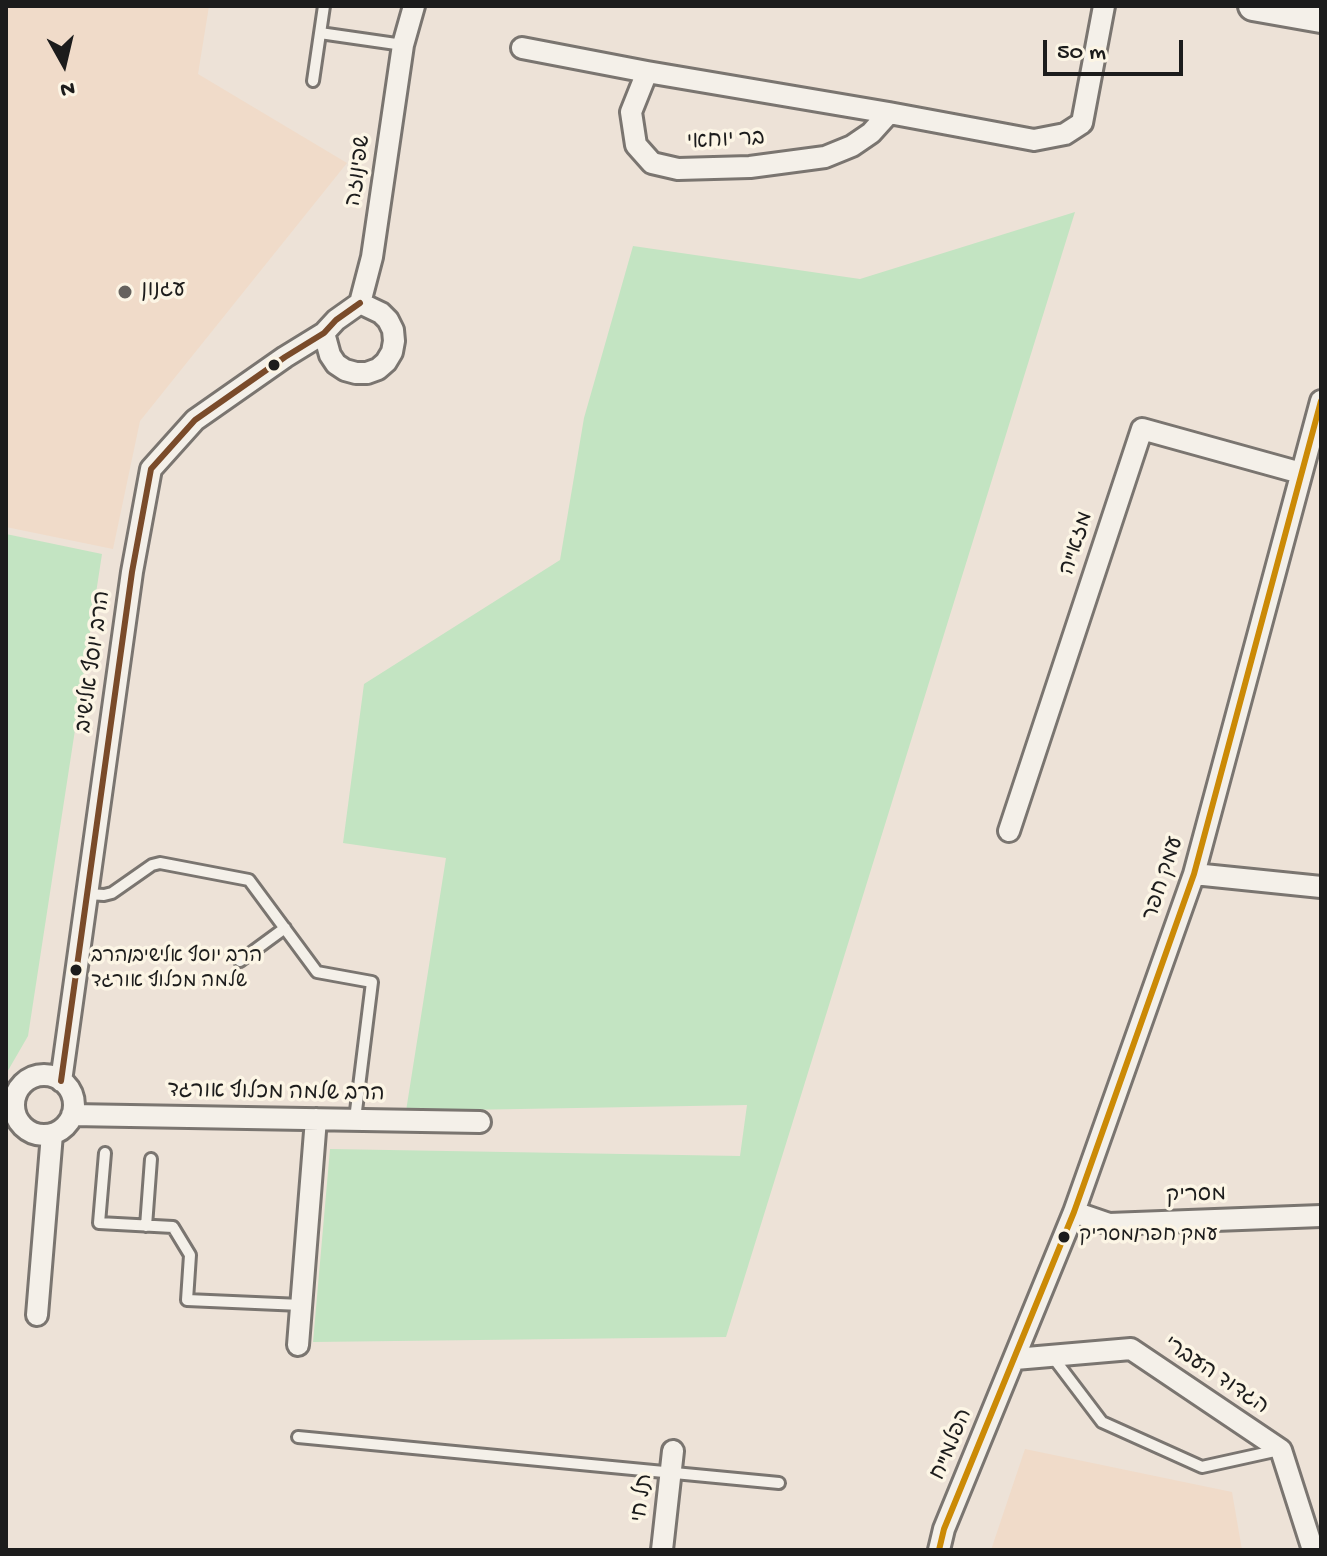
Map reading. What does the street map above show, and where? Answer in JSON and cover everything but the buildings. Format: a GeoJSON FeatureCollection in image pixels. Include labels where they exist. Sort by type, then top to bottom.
{"type":"FeatureCollection","features":[{"type":"Feature","properties":{"kind":"main road"},"geometry":{"type":"LineString","coordinates":[[1253,6],[1321,18]]}},
{"type":"Feature","properties":{"kind":"street","name":"שפינוזה"},"geometry":{"type":"LineString","coordinates":[[402,6],[403,45]]}},
{"type":"Feature","properties":{"kind":"street","name":"שפינוזה"},"geometry":{"type":"LineString","coordinates":[[360,303],[372,257],[403,45],[414,6]]}},
{"type":"Feature","properties":{"kind":"street"},"geometry":{"type":"LineString","coordinates":[[522,48],[1034,140],[1065,134],[1082,123],[1104,6]]}},
{"type":"Feature","properties":{"kind":"street","name":"בר יוחאי"},"geometry":{"type":"LineString","coordinates":[[647,72],[631,112],[636,145],[652,163],[678,169],[750,167],[825,157],[852,146],[871,133],[889,113]]}},
{"type":"Feature","properties":{"kind":"street"},"geometry":{"type":"LineString","coordinates":[[360,303],[388,320],[393,330],[392,352],[378,369],[367,373],[345,370],[330,355],[324,333],[360,303]]}},
{"type":"Feature","properties":{"kind":"street","name":"הרב יוסף אלישיב"},"geometry":{"type":"LineString","coordinates":[[61,1081],[132,572],[151,469],[195,420],[324,333]]}},
{"type":"Feature","properties":{"kind":"street","name":"עמק חפר"},"geometry":{"type":"LineString","coordinates":[[1015,1359],[1074,1212],[1194,874],[1321,401]]}},
{"type":"Feature","properties":{"kind":"street","name":"מזא\"ה"},"geometry":{"type":"LineString","coordinates":[[1009,831],[1142,429],[1301,473]]}},
{"type":"Feature","properties":{"kind":"street"},"geometry":{"type":"LineString","coordinates":[[1194,874],[1321,887]]}},
{"type":"Feature","properties":{"kind":"street"},"geometry":{"type":"LineString","coordinates":[[43,1076],[61,1081],[72,1096],[72,1115],[68,1123],[52,1134],[33,1133],[24,1128],[10,1111],[24,1083],[43,1076]]}},
{"type":"Feature","properties":{"kind":"street","name":"הרב שלמה מכלוף אורגד"},"geometry":{"type":"LineString","coordinates":[[72,1115],[480,1122]]}},
{"type":"Feature","properties":{"kind":"street"},"geometry":{"type":"LineString","coordinates":[[298,1345],[316,1119]]}},
{"type":"Feature","properties":{"kind":"street"},"geometry":{"type":"LineString","coordinates":[[37,1315],[52,1134]]}},
{"type":"Feature","properties":{"kind":"street","name":"מסריק"},"geometry":{"type":"LineString","coordinates":[[1074,1212],[1109,1224],[1321,1216]]}},
{"type":"Feature","properties":{"kind":"street","name":"הגדוד העברי"},"geometry":{"type":"LineString","coordinates":[[1015,1359],[1131,1349],[1281,1450]]}},
{"type":"Feature","properties":{"kind":"street","name":"הפלמ\"ח"},"geometry":{"type":"LineString","coordinates":[[939,1550],[944,1529],[1015,1359]]}},
{"type":"Feature","properties":{"kind":"street"},"geometry":{"type":"LineString","coordinates":[[1281,1450],[1313,1550]]}},
{"type":"Feature","properties":{"kind":"street","name":"תל חי"},"geometry":{"type":"LineString","coordinates":[[662,1550],[673,1451]]}},
{"type":"Feature","properties":{"kind":"lane"},"geometry":{"type":"LineString","coordinates":[[313,81],[324,6]]}},
{"type":"Feature","properties":{"kind":"lane"},"geometry":{"type":"LineString","coordinates":[[320,33],[403,45]]}},
{"type":"Feature","properties":{"kind":"lane"},"geometry":{"type":"LineString","coordinates":[[87,894],[112,893],[152,865],[160,863],[249,880],[317,972],[372,982],[355,1119]]}},
{"type":"Feature","properties":{"kind":"lane"},"geometry":{"type":"LineString","coordinates":[[240,961],[285,928]]}},
{"type":"Feature","properties":{"kind":"lane"},"geometry":{"type":"LineString","coordinates":[[105,1153],[99,1223],[173,1227],[190,1255],[187,1300],[301,1305]]}},
{"type":"Feature","properties":{"kind":"lane"},"geometry":{"type":"LineString","coordinates":[[146,1226],[151,1159]]}},
{"type":"Feature","properties":{"kind":"lane"},"geometry":{"type":"LineString","coordinates":[[1052,1356],[1102,1422],[1202,1467],[1281,1450]]}},
{"type":"Feature","properties":{"kind":"lane"},"geometry":{"type":"LineString","coordinates":[[298,1437],[779,1483]]}},
{"type":"Feature","properties":{"kind":"shaded area","name":"עגנון"},"geometry":{"type":"Polygon","coordinates":[[[6,6],[209,6],[198,74],[347,163],[140,421],[113,549],[6,527],[6,6]]]}},
{"type":"Feature","properties":{"kind":"shaded area"},"geometry":{"type":"Polygon","coordinates":[[[1025,1449],[1232,1492],[1242,1550],[991,1550],[1025,1449]]]}},
{"type":"Feature","properties":{"kind":"green space"},"geometry":{"type":"Polygon","coordinates":[[[1075,212],[726,1337],[313,1342],[330,1149],[740,1156],[747,1105],[406,1111],[446,858],[343,843],[364,684],[560,560],[584,418],[633,246],[860,279],[1075,212]]]}},
{"type":"Feature","properties":{"kind":"green space"},"geometry":{"type":"Polygon","coordinates":[[[6,534],[102,554],[28,1036],[6,1074],[6,534]]]}},
{"type":"Feature","properties":{"kind":"transit line"},"geometry":{"type":"LineString","coordinates":[[61,1081],[132,572],[151,469],[195,420],[324,333],[360,303]]}},
{"type":"Feature","properties":{"kind":"transit line"},"geometry":{"type":"LineString","coordinates":[[939,1550],[944,1529],[1074,1212],[1194,874],[1321,401]]}},
{"type":"Feature","properties":{"kind":"place","name":"עגנון"},"geometry":{"type":"Point","coordinates":[125,292]}},
{"type":"Feature","properties":{"kind":"place","name":"הרב יוסף אלישיב/הרב שלמה מכלוף אורגד"},"geometry":{"type":"Point","coordinates":[76,970]}},
{"type":"Feature","properties":{"kind":"place","name":"עמק חפר/מסריק"},"geometry":{"type":"Point","coordinates":[1064,1237]}}]}
